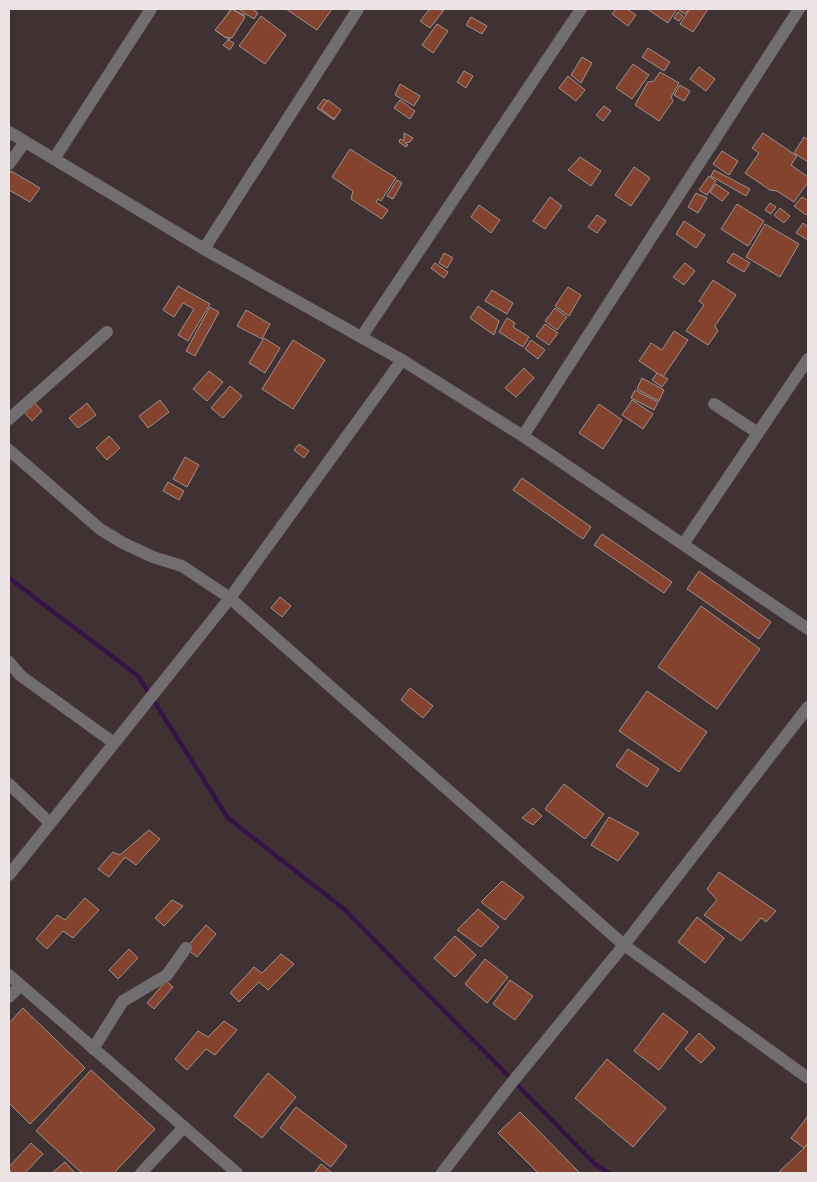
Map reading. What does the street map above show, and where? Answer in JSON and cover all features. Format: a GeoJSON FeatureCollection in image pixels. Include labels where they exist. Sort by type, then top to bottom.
{"type":"FeatureCollection","features":[{"type":"Feature","properties":{"kind":"street"},"geometry":{"type":"LineString","coordinates":[[54,159],[151,9]]}},
{"type":"Feature","properties":{"kind":"street"},"geometry":{"type":"LineString","coordinates":[[204,249],[358,9]]}},
{"type":"Feature","properties":{"kind":"street"},"geometry":{"type":"LineString","coordinates":[[362,336],[580,9]]}},
{"type":"Feature","properties":{"kind":"street"},"geometry":{"type":"LineString","coordinates":[[523,436],[798,9]]}},
{"type":"Feature","properties":{"kind":"street"},"geometry":{"type":"LineString","coordinates":[[9,132],[204,249],[402,360],[523,436],[808,629]]}},
{"type":"Feature","properties":{"kind":"street"},"geometry":{"type":"LineString","coordinates":[[9,164],[25,142]]}},
{"type":"Feature","properties":{"kind":"street"},"geometry":{"type":"LineString","coordinates":[[9,419],[107,332]]}},
{"type":"Feature","properties":{"kind":"street"},"geometry":{"type":"LineString","coordinates":[[684,544],[808,359]]}},
{"type":"Feature","properties":{"kind":"street"},"geometry":{"type":"LineString","coordinates":[[9,875],[230,598],[402,360]]}},
{"type":"Feature","properties":{"kind":"street"},"geometry":{"type":"LineString","coordinates":[[714,404],[758,433]]}},
{"type":"Feature","properties":{"kind":"street"},"geometry":{"type":"LineString","coordinates":[[9,450],[100,528],[153,557],[182,566],[230,598],[624,945],[808,1078]]}},
{"type":"Feature","properties":{"kind":"street"},"geometry":{"type":"LineString","coordinates":[[9,662],[21,676],[114,743]]}},
{"type":"Feature","properties":{"kind":"street"},"geometry":{"type":"LineString","coordinates":[[9,680],[21,676]]}},
{"type":"Feature","properties":{"kind":"street"},"geometry":{"type":"LineString","coordinates":[[442,1173],[506,1090],[624,945],[808,707]]}},
{"type":"Feature","properties":{"kind":"street"},"geometry":{"type":"LineString","coordinates":[[9,784],[50,823]]}},
{"type":"Feature","properties":{"kind":"street"},"geometry":{"type":"LineString","coordinates":[[93,1049],[123,1001],[167,975],[186,948]]}},
{"type":"Feature","properties":{"kind":"street"},"geometry":{"type":"LineString","coordinates":[[9,975],[237,1173]]}},
{"type":"Feature","properties":{"kind":"street"},"geometry":{"type":"LineString","coordinates":[[9,997],[20,986]]}},
{"type":"Feature","properties":{"kind":"street"},"geometry":{"type":"LineString","coordinates":[[141,1173],[184,1127]]}},
{"type":"Feature","properties":{"kind":"building"},"geometry":{"type":"Polygon","coordinates":[[[231,9],[245,15],[229,40],[216,31],[231,9]]]}},
{"type":"Feature","properties":{"kind":"building"},"geometry":{"type":"Polygon","coordinates":[[[232,9],[245,17],[232,38],[225,37],[215,30],[232,9]]]}},
{"type":"Feature","properties":{"kind":"building"},"geometry":{"type":"Polygon","coordinates":[[[238,9],[252,9],[258,13],[254,19],[238,9]]]}},
{"type":"Feature","properties":{"kind":"building"},"geometry":{"type":"Polygon","coordinates":[[[286,9],[332,9],[317,30],[286,9]]]}},
{"type":"Feature","properties":{"kind":"building"},"geometry":{"type":"Polygon","coordinates":[[[430,9],[444,10],[430,28],[420,21],[430,9]]]}},
{"type":"Feature","properties":{"kind":"building"},"geometry":{"type":"Polygon","coordinates":[[[616,9],[627,9],[636,15],[628,26],[612,14],[616,9]]]}},
{"type":"Feature","properties":{"kind":"building"},"geometry":{"type":"Polygon","coordinates":[[[647,9],[677,9],[668,23],[647,9]]]}},
{"type":"Feature","properties":{"kind":"building"},"geometry":{"type":"Polygon","coordinates":[[[677,9],[689,9],[685,14],[677,9]]]}},
{"type":"Feature","properties":{"kind":"building"},"geometry":{"type":"Polygon","coordinates":[[[690,9],[708,9],[693,32],[680,24],[690,9]]]}},
{"type":"Feature","properties":{"kind":"building"},"geometry":{"type":"Polygon","coordinates":[[[678,12],[683,16],[679,21],[674,18],[678,12]]]}},
{"type":"Feature","properties":{"kind":"building"},"geometry":{"type":"Polygon","coordinates":[[[261,16],[286,35],[265,64],[239,46],[261,16]]]}},
{"type":"Feature","properties":{"kind":"building"},"geometry":{"type":"Polygon","coordinates":[[[471,17],[487,26],[482,34],[466,25],[471,17]]]}},
{"type":"Feature","properties":{"kind":"building"},"geometry":{"type":"Polygon","coordinates":[[[437,24],[448,31],[433,53],[422,45],[437,24]]]}},
{"type":"Feature","properties":{"kind":"building"},"geometry":{"type":"Polygon","coordinates":[[[228,40],[234,43],[230,50],[223,45],[228,40]]]}},
{"type":"Feature","properties":{"kind":"building"},"geometry":{"type":"Polygon","coordinates":[[[648,48],[670,62],[664,71],[642,57],[648,48]]]}},
{"type":"Feature","properties":{"kind":"building"},"geometry":{"type":"Polygon","coordinates":[[[582,57],[592,63],[581,83],[571,75],[582,57]]]}},
{"type":"Feature","properties":{"kind":"building"},"geometry":{"type":"Polygon","coordinates":[[[633,64],[649,75],[632,99],[616,88],[633,64]]]}},
{"type":"Feature","properties":{"kind":"building"},"geometry":{"type":"Polygon","coordinates":[[[699,67],[715,79],[706,91],[690,79],[699,67]]]}},
{"type":"Feature","properties":{"kind":"building"},"geometry":{"type":"Polygon","coordinates":[[[464,71],[473,76],[466,88],[457,82],[464,71]]]}},
{"type":"Feature","properties":{"kind":"building"},"geometry":{"type":"Polygon","coordinates":[[[660,72],[679,83],[671,97],[673,101],[659,121],[635,105],[648,82],[654,81],[660,72]]]}},
{"type":"Feature","properties":{"kind":"building"},"geometry":{"type":"Polygon","coordinates":[[[568,76],[585,90],[576,101],[559,88],[568,76]]]}},
{"type":"Feature","properties":{"kind":"building"},"geometry":{"type":"Polygon","coordinates":[[[400,84],[420,96],[414,106],[395,95],[400,84]]]}},
{"type":"Feature","properties":{"kind":"building"},"geometry":{"type":"Polygon","coordinates":[[[680,85],[690,91],[684,101],[674,95],[680,85]]]}},
{"type":"Feature","properties":{"kind":"building"},"geometry":{"type":"Polygon","coordinates":[[[324,99],[340,110],[334,120],[317,108],[324,99]]]}},
{"type":"Feature","properties":{"kind":"building"},"geometry":{"type":"Polygon","coordinates":[[[328,100],[341,110],[334,119],[321,109],[328,100]]]}},
{"type":"Feature","properties":{"kind":"building"},"geometry":{"type":"Polygon","coordinates":[[[400,100],[415,111],[410,119],[394,108],[400,100]]]}},
{"type":"Feature","properties":{"kind":"building"},"geometry":{"type":"Polygon","coordinates":[[[604,106],[611,111],[603,121],[596,115],[604,106]]]}},
{"type":"Feature","properties":{"kind":"building"},"geometry":{"type":"Polygon","coordinates":[[[404,133],[413,138],[410,142],[405,143],[408,145],[406,147],[399,142],[400,139],[404,141],[404,133]]]}},
{"type":"Feature","properties":{"kind":"building"},"geometry":{"type":"Polygon","coordinates":[[[763,133],[797,156],[791,165],[808,177],[808,182],[794,202],[777,191],[770,190],[745,173],[759,153],[752,148],[763,133]]]}},
{"type":"Feature","properties":{"kind":"building"},"geometry":{"type":"Polygon","coordinates":[[[804,137],[808,140],[808,162],[794,153],[804,137]]]}},
{"type":"Feature","properties":{"kind":"building"},"geometry":{"type":"Polygon","coordinates":[[[350,149],[396,178],[381,201],[378,199],[376,202],[388,210],[382,219],[351,199],[353,191],[332,177],[350,149]]]}},
{"type":"Feature","properties":{"kind":"building"},"geometry":{"type":"Polygon","coordinates":[[[722,151],[738,161],[729,175],[713,164],[722,151]]]}},
{"type":"Feature","properties":{"kind":"building"},"geometry":{"type":"Polygon","coordinates":[[[580,157],[601,171],[591,186],[568,170],[580,157]]]}},
{"type":"Feature","properties":{"kind":"building"},"geometry":{"type":"Polygon","coordinates":[[[634,167],[650,178],[631,206],[615,195],[634,167]]]}},
{"type":"Feature","properties":{"kind":"building"},"geometry":{"type":"Polygon","coordinates":[[[714,170],[750,189],[746,196],[711,176],[714,170]]]}},
{"type":"Feature","properties":{"kind":"building"},"geometry":{"type":"Polygon","coordinates":[[[11,171],[40,188],[30,202],[9,190],[9,175],[11,171]]]}},
{"type":"Feature","properties":{"kind":"building"},"geometry":{"type":"Polygon","coordinates":[[[709,176],[716,181],[707,195],[699,190],[709,176]]]}},
{"type":"Feature","properties":{"kind":"building"},"geometry":{"type":"Polygon","coordinates":[[[397,180],[402,183],[393,199],[387,196],[397,180]]]}},
{"type":"Feature","properties":{"kind":"building"},"geometry":{"type":"Polygon","coordinates":[[[716,184],[729,193],[722,201],[710,192],[716,184]]]}},
{"type":"Feature","properties":{"kind":"building"},"geometry":{"type":"Polygon","coordinates":[[[696,193],[707,198],[698,213],[688,207],[696,193]]]}},
{"type":"Feature","properties":{"kind":"building"},"geometry":{"type":"Polygon","coordinates":[[[550,197],[562,206],[545,229],[533,221],[550,197]]]}},
{"type":"Feature","properties":{"kind":"building"},"geometry":{"type":"Polygon","coordinates":[[[802,197],[808,201],[808,212],[806,215],[794,206],[802,197]]]}},
{"type":"Feature","properties":{"kind":"building"},"geometry":{"type":"Polygon","coordinates":[[[770,203],[776,207],[771,214],[765,210],[770,203]]]}},
{"type":"Feature","properties":{"kind":"building"},"geometry":{"type":"Polygon","coordinates":[[[737,204],[764,221],[748,246],[721,229],[737,204]]]}},
{"type":"Feature","properties":{"kind":"building"},"geometry":{"type":"Polygon","coordinates":[[[479,205],[500,220],[491,233],[471,217],[479,205]]]}},
{"type":"Feature","properties":{"kind":"building"},"geometry":{"type":"Polygon","coordinates":[[[780,208],[790,216],[784,223],[774,215],[780,208]]]}},
{"type":"Feature","properties":{"kind":"building"},"geometry":{"type":"Polygon","coordinates":[[[597,215],[606,221],[597,233],[588,227],[597,215]]]}},
{"type":"Feature","properties":{"kind":"building"},"geometry":{"type":"Polygon","coordinates":[[[684,221],[705,235],[696,248],[676,234],[684,221]]]}},
{"type":"Feature","properties":{"kind":"building"},"geometry":{"type":"Polygon","coordinates":[[[803,223],[808,227],[808,240],[796,233],[803,223]]]}},
{"type":"Feature","properties":{"kind":"building"},"geometry":{"type":"Polygon","coordinates":[[[765,224],[799,244],[780,277],[746,257],[765,224]]]}},
{"type":"Feature","properties":{"kind":"building"},"geometry":{"type":"Polygon","coordinates":[[[444,253],[453,258],[447,268],[439,263],[444,253]]]}},
{"type":"Feature","properties":{"kind":"building"},"geometry":{"type":"Polygon","coordinates":[[[733,253],[750,263],[744,272],[727,262],[733,253]]]}},
{"type":"Feature","properties":{"kind":"building"},"geometry":{"type":"Polygon","coordinates":[[[435,263],[448,272],[444,278],[431,268],[435,263]]]}},
{"type":"Feature","properties":{"kind":"building"},"geometry":{"type":"Polygon","coordinates":[[[685,263],[695,271],[684,285],[673,277],[685,263]]]}},
{"type":"Feature","properties":{"kind":"building"},"geometry":{"type":"Polygon","coordinates":[[[713,280],[736,295],[715,326],[718,331],[708,345],[686,331],[704,305],[699,301],[713,280]]]}},
{"type":"Feature","properties":{"kind":"building"},"geometry":{"type":"Polygon","coordinates":[[[178,286],[210,304],[188,341],[178,335],[194,309],[183,303],[174,317],[163,310],[178,286]]]}},
{"type":"Feature","properties":{"kind":"building"},"geometry":{"type":"Polygon","coordinates":[[[568,287],[581,295],[569,316],[555,306],[568,287]]]}},
{"type":"Feature","properties":{"kind":"building"},"geometry":{"type":"Polygon","coordinates":[[[492,290],[513,303],[507,314],[485,301],[492,290]]]}},
{"type":"Feature","properties":{"kind":"building"},"geometry":{"type":"Polygon","coordinates":[[[478,306],[499,321],[494,335],[470,318],[478,306]]]}},
{"type":"Feature","properties":{"kind":"building"},"geometry":{"type":"Polygon","coordinates":[[[210,307],[219,312],[195,356],[186,351],[210,307]]]}},
{"type":"Feature","properties":{"kind":"building"},"geometry":{"type":"Polygon","coordinates":[[[555,308],[567,317],[557,330],[545,321],[555,308]]]}},
{"type":"Feature","properties":{"kind":"building"},"geometry":{"type":"Polygon","coordinates":[[[246,310],[270,324],[262,339],[237,326],[246,310]]]}},
{"type":"Feature","properties":{"kind":"building"},"geometry":{"type":"Polygon","coordinates":[[[507,318],[515,323],[513,327],[529,337],[523,347],[499,332],[507,318]]]}},
{"type":"Feature","properties":{"kind":"building"},"geometry":{"type":"Polygon","coordinates":[[[545,324],[558,333],[549,345],[536,336],[545,324]]]}},
{"type":"Feature","properties":{"kind":"building"},"geometry":{"type":"Polygon","coordinates":[[[674,331],[688,340],[663,377],[639,361],[651,343],[662,350],[674,331]]]}},
{"type":"Feature","properties":{"kind":"building"},"geometry":{"type":"Polygon","coordinates":[[[264,338],[280,348],[265,373],[249,363],[264,338]]]}},
{"type":"Feature","properties":{"kind":"building"},"geometry":{"type":"Polygon","coordinates":[[[293,340],[325,360],[293,409],[262,389],[293,340]]]}},
{"type":"Feature","properties":{"kind":"building"},"geometry":{"type":"Polygon","coordinates":[[[531,340],[545,350],[538,359],[525,349],[531,340]]]}},
{"type":"Feature","properties":{"kind":"building"},"geometry":{"type":"Polygon","coordinates":[[[524,368],[534,378],[516,397],[505,388],[524,368]]]}},
{"type":"Feature","properties":{"kind":"building"},"geometry":{"type":"Polygon","coordinates":[[[209,371],[223,382],[207,401],[193,389],[209,371]]]}},
{"type":"Feature","properties":{"kind":"building"},"geometry":{"type":"Polygon","coordinates":[[[657,373],[668,379],[662,387],[652,380],[657,373]]]}},
{"type":"Feature","properties":{"kind":"building"},"geometry":{"type":"Polygon","coordinates":[[[642,378],[664,390],[659,401],[637,389],[642,378]]]}},
{"type":"Feature","properties":{"kind":"building"},"geometry":{"type":"Polygon","coordinates":[[[230,386],[242,396],[223,418],[211,408],[230,386]]]}},
{"type":"Feature","properties":{"kind":"building"},"geometry":{"type":"Polygon","coordinates":[[[635,390],[658,402],[654,410],[631,398],[635,390]]]}},
{"type":"Feature","properties":{"kind":"building"},"geometry":{"type":"Polygon","coordinates":[[[160,400],[169,412],[148,428],[139,416],[160,400]]]}},
{"type":"Feature","properties":{"kind":"building"},"geometry":{"type":"Polygon","coordinates":[[[632,400],[653,414],[643,429],[622,415],[632,400]]]}},
{"type":"Feature","properties":{"kind":"building"},"geometry":{"type":"Polygon","coordinates":[[[35,403],[42,411],[32,421],[24,412],[35,403]]]}},
{"type":"Feature","properties":{"kind":"building"},"geometry":{"type":"Polygon","coordinates":[[[87,403],[96,415],[78,428],[69,418],[87,403]]]}},
{"type":"Feature","properties":{"kind":"building"},"geometry":{"type":"Polygon","coordinates":[[[599,404],[622,420],[603,449],[579,433],[599,404]]]}},
{"type":"Feature","properties":{"kind":"building"},"geometry":{"type":"Polygon","coordinates":[[[109,436],[120,448],[107,460],[96,448],[109,436]]]}},
{"type":"Feature","properties":{"kind":"building"},"geometry":{"type":"Polygon","coordinates":[[[299,444],[309,451],[304,458],[294,450],[299,444]]]}},
{"type":"Feature","properties":{"kind":"building"},"geometry":{"type":"Polygon","coordinates":[[[185,457],[199,465],[187,487],[173,479],[185,457]]]}},
{"type":"Feature","properties":{"kind":"building"},"geometry":{"type":"Polygon","coordinates":[[[522,478],[591,527],[583,539],[513,490],[522,478]]]}},
{"type":"Feature","properties":{"kind":"building"},"geometry":{"type":"Polygon","coordinates":[[[168,482],[184,491],[179,500],[163,491],[168,482]]]}},
{"type":"Feature","properties":{"kind":"building"},"geometry":{"type":"Polygon","coordinates":[[[602,534],[672,582],[664,593],[594,545],[602,534]]]}},
{"type":"Feature","properties":{"kind":"building"},"geometry":{"type":"Polygon","coordinates":[[[699,571],[771,622],[759,639],[687,589],[699,571]]]}},
{"type":"Feature","properties":{"kind":"building"},"geometry":{"type":"Polygon","coordinates":[[[280,597],[291,606],[282,617],[271,608],[280,597]]]}},
{"type":"Feature","properties":{"kind":"building"},"geometry":{"type":"Polygon","coordinates":[[[701,606],[760,649],[717,709],[658,667],[701,606]]]}},
{"type":"Feature","properties":{"kind":"building"},"geometry":{"type":"Polygon","coordinates":[[[410,688],[433,706],[423,718],[401,700],[410,688]]]}},
{"type":"Feature","properties":{"kind":"building"},"geometry":{"type":"Polygon","coordinates":[[[647,691],[707,732],[679,772],[619,731],[647,691]]]}},
{"type":"Feature","properties":{"kind":"building"},"geometry":{"type":"Polygon","coordinates":[[[628,749],[659,769],[647,787],[616,766],[628,749]]]}},
{"type":"Feature","properties":{"kind":"building"},"geometry":{"type":"Polygon","coordinates":[[[564,784],[604,814],[585,839],[545,809],[564,784]]]}},
{"type":"Feature","properties":{"kind":"building"},"geometry":{"type":"Polygon","coordinates":[[[533,808],[542,816],[533,825],[522,818],[533,808]]]}},
{"type":"Feature","properties":{"kind":"building"},"geometry":{"type":"Polygon","coordinates":[[[609,817],[639,833],[618,861],[591,845],[609,817]]]}},
{"type":"Feature","properties":{"kind":"building"},"geometry":{"type":"Polygon","coordinates":[[[149,830],[160,839],[136,865],[125,857],[109,877],[98,869],[113,852],[120,855],[149,830]]]}},
{"type":"Feature","properties":{"kind":"building"},"geometry":{"type":"Polygon","coordinates":[[[719,872],[776,911],[766,922],[761,918],[741,941],[704,915],[717,900],[707,889],[719,872]]]}},
{"type":"Feature","properties":{"kind":"building"},"geometry":{"type":"Polygon","coordinates":[[[502,881],[524,897],[505,920],[481,902],[502,881]]]}},
{"type":"Feature","properties":{"kind":"building"},"geometry":{"type":"Polygon","coordinates":[[[85,898],[99,910],[73,938],[63,931],[47,949],[36,939],[57,915],[65,920],[85,898]]]}},
{"type":"Feature","properties":{"kind":"building"},"geometry":{"type":"Polygon","coordinates":[[[172,900],[183,906],[164,926],[155,918],[172,900]]]}},
{"type":"Feature","properties":{"kind":"building"},"geometry":{"type":"Polygon","coordinates":[[[478,909],[499,927],[481,947],[457,930],[478,909]]]}},
{"type":"Feature","properties":{"kind":"building"},"geometry":{"type":"Polygon","coordinates":[[[697,917],[724,938],[705,963],[678,942],[697,917]]]}},
{"type":"Feature","properties":{"kind":"building"},"geometry":{"type":"Polygon","coordinates":[[[206,925],[216,934],[197,957],[186,948],[206,925]]]}},
{"type":"Feature","properties":{"kind":"building"},"geometry":{"type":"Polygon","coordinates":[[[455,936],[476,955],[455,977],[434,958],[455,936]]]}},
{"type":"Feature","properties":{"kind":"building"},"geometry":{"type":"Polygon","coordinates":[[[129,949],[138,958],[118,979],[109,970],[129,949]]]}},
{"type":"Feature","properties":{"kind":"building"},"geometry":{"type":"Polygon","coordinates":[[[281,954],[294,964],[268,990],[259,982],[239,1002],[230,993],[254,967],[262,973],[281,954]]]}},
{"type":"Feature","properties":{"kind":"building"},"geometry":{"type":"Polygon","coordinates":[[[485,959],[508,977],[487,1003],[465,984],[485,959]]]}},
{"type":"Feature","properties":{"kind":"building"},"geometry":{"type":"Polygon","coordinates":[[[510,980],[533,996],[515,1020],[493,1004],[510,980]]]}},
{"type":"Feature","properties":{"kind":"building"},"geometry":{"type":"Polygon","coordinates":[[[166,981],[173,987],[154,1009],[147,1003],[166,981]]]}},
{"type":"Feature","properties":{"kind":"building"},"geometry":{"type":"Polygon","coordinates":[[[23,1008],[85,1068],[30,1124],[9,1103],[9,1023],[23,1008]]]}},
{"type":"Feature","properties":{"kind":"building"},"geometry":{"type":"Polygon","coordinates":[[[663,1013],[688,1032],[659,1070],[634,1051],[663,1013]]]}},
{"type":"Feature","properties":{"kind":"building"},"geometry":{"type":"Polygon","coordinates":[[[224,1021],[237,1030],[215,1055],[206,1049],[187,1070],[175,1059],[198,1031],[208,1037],[224,1021]]]}},
{"type":"Feature","properties":{"kind":"building"},"geometry":{"type":"Polygon","coordinates":[[[699,1033],[715,1048],[701,1063],[685,1049],[699,1033]]]}},
{"type":"Feature","properties":{"kind":"building"},"geometry":{"type":"Polygon","coordinates":[[[607,1059],[666,1108],[633,1147],[575,1098],[607,1059]]]}},
{"type":"Feature","properties":{"kind":"building"},"geometry":{"type":"Polygon","coordinates":[[[91,1070],[155,1129],[114,1173],[82,1173],[36,1131],[91,1070]]]}},
{"type":"Feature","properties":{"kind":"building"},"geometry":{"type":"Polygon","coordinates":[[[268,1073],[296,1097],[262,1138],[234,1116],[268,1073]]]}},
{"type":"Feature","properties":{"kind":"building"},"geometry":{"type":"Polygon","coordinates":[[[296,1107],[347,1146],[331,1167],[280,1128],[296,1107]]]}},
{"type":"Feature","properties":{"kind":"building"},"geometry":{"type":"Polygon","coordinates":[[[520,1112],[580,1173],[538,1173],[498,1133],[520,1112]]]}},
{"type":"Feature","properties":{"kind":"building"},"geometry":{"type":"Polygon","coordinates":[[[808,1116],[808,1143],[804,1148],[791,1138],[808,1116]]]}},
{"type":"Feature","properties":{"kind":"building"},"geometry":{"type":"Polygon","coordinates":[[[31,1143],[43,1154],[25,1173],[11,1173],[9,1167],[31,1143]]]}},
{"type":"Feature","properties":{"kind":"building"},"geometry":{"type":"Polygon","coordinates":[[[808,1144],[808,1173],[778,1173],[804,1148],[808,1144]]]}},
{"type":"Feature","properties":{"kind":"building"},"geometry":{"type":"Polygon","coordinates":[[[65,1162],[75,1173],[52,1173],[65,1162]]]}},
{"type":"Feature","properties":{"kind":"building"},"geometry":{"type":"Polygon","coordinates":[[[321,1164],[331,1172],[314,1173],[321,1164]]]}},
{"type":"Feature","properties":{"kind":"waterway"},"geometry":{"type":"LineString","coordinates":[[9,578],[138,676],[228,818],[344,909],[595,1164],[609,1173]]}}]}
